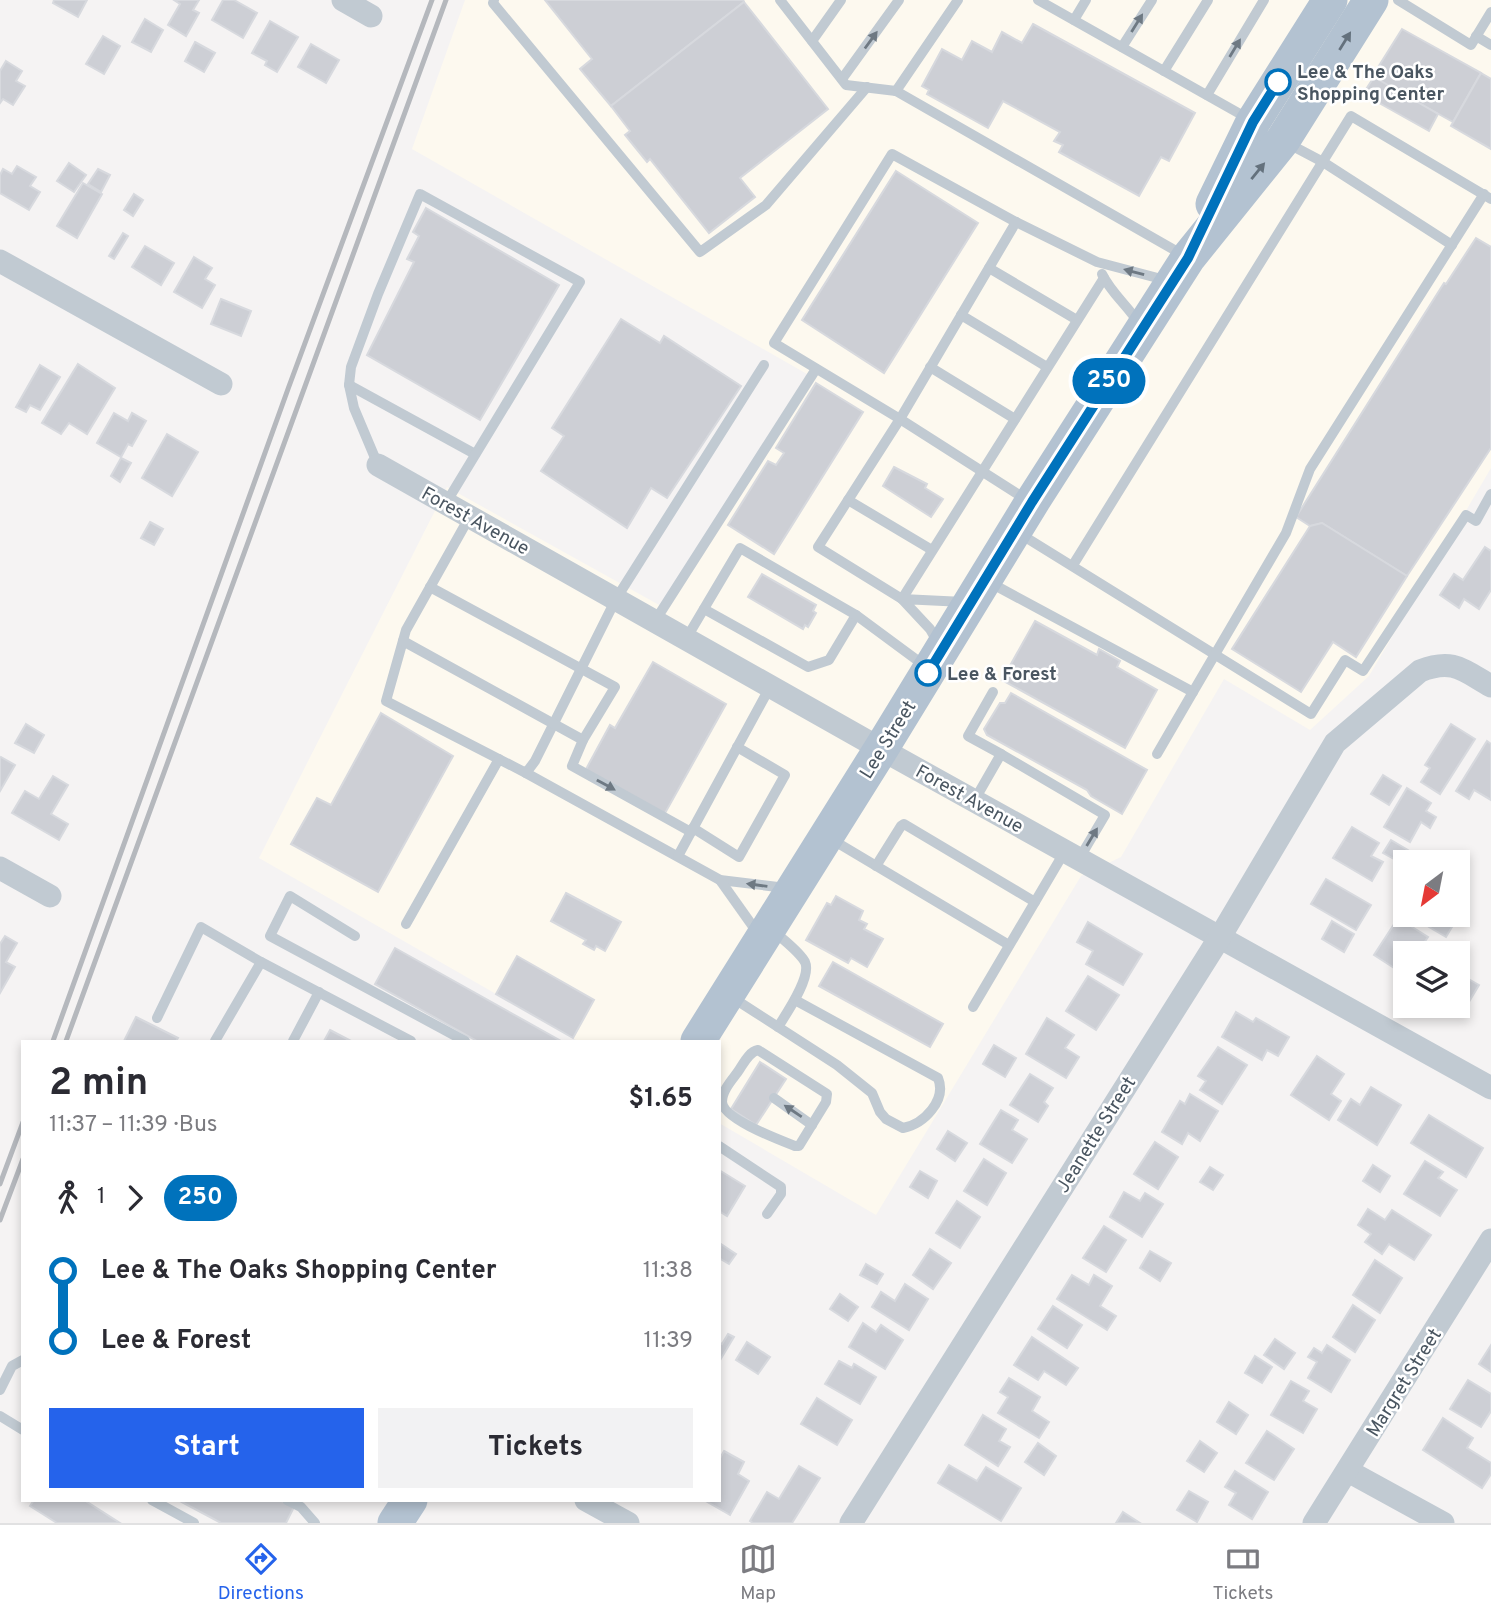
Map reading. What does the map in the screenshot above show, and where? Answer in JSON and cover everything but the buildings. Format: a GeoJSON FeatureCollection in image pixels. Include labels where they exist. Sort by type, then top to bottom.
{"type":"FeatureCollection","features":[{"type":"Feature","properties":{"kind":"main road","name":"Lee Street"},"geometry":{"type":"LineString","coordinates":[[1268,131],[1330,0]]}},
{"type":"Feature","properties":{"kind":"main road","name":"Lee Street"},"geometry":{"type":"LineString","coordinates":[[699,1040],[1023,517],[1268,131],[1371,0]]}},
{"type":"Feature","properties":{"kind":"street"},"geometry":{"type":"LineString","coordinates":[[343,0],[371,16]]}},
{"type":"Feature","properties":{"kind":"street"},"geometry":{"type":"LineString","coordinates":[[0,261],[221,384]]}},
{"type":"Feature","properties":{"kind":"street","name":"Forest Avenue"},"geometry":{"type":"LineString","coordinates":[[378,465],[881,749],[1491,1088]]}},
{"type":"Feature","properties":{"kind":"street","name":"Jeanette Street"},"geometry":{"type":"LineString","coordinates":[[851,1523],[1220,937],[1335,743],[1420,671],[1437,664],[1458,667],[1491,686]]}},
{"type":"Feature","properties":{"kind":"street"},"geometry":{"type":"LineString","coordinates":[[0,868],[50,896]]}},
{"type":"Feature","properties":{"kind":"street","name":"Margret Street"},"geometry":{"type":"LineString","coordinates":[[1314,1523],[1491,1240]]}},
{"type":"Feature","properties":{"kind":"street"},"geometry":{"type":"LineString","coordinates":[[1348,1471],[1443,1523]]}},
{"type":"Feature","properties":{"kind":"street"},"geometry":{"type":"LineString","coordinates":[[590,1502],[628,1523]]}},
{"type":"Feature","properties":{"kind":"lane"},"geometry":{"type":"LineString","coordinates":[[494,0],[493,3],[700,252],[766,205],[867,87]]}},
{"type":"Feature","properties":{"kind":"lane"},"geometry":{"type":"LineString","coordinates":[[780,0],[846,85],[896,91],[1180,270]]}},
{"type":"Feature","properties":{"kind":"lane"},"geometry":{"type":"LineString","coordinates":[[812,41],[841,0]]}},
{"type":"Feature","properties":{"kind":"lane"},"geometry":{"type":"LineString","coordinates":[[842,79],[899,0]]}},
{"type":"Feature","properties":{"kind":"lane"},"geometry":{"type":"LineString","coordinates":[[896,91],[958,0]]}},
{"type":"Feature","properties":{"kind":"lane"},"geometry":{"type":"LineString","coordinates":[[1038,0],[1323,162],[1452,245]]}},
{"type":"Feature","properties":{"kind":"lane"},"geometry":{"type":"LineString","coordinates":[[1074,20],[1086,0]]}},
{"type":"Feature","properties":{"kind":"lane"},"geometry":{"type":"LineString","coordinates":[[1122,47],[1152,0]]}},
{"type":"Feature","properties":{"kind":"lane"},"geometry":{"type":"LineString","coordinates":[[1164,71],[1208,0]]}},
{"type":"Feature","properties":{"kind":"lane"},"geometry":{"type":"LineString","coordinates":[[1207,95],[1264,0]]}},
{"type":"Feature","properties":{"kind":"lane"},"geometry":{"type":"LineString","coordinates":[[1398,0],[1471,45],[1491,12]]}},
{"type":"Feature","properties":{"kind":"lane"},"geometry":{"type":"LineString","coordinates":[[1476,36],[1491,45]]}},
{"type":"Feature","properties":{"kind":"lane"},"geometry":{"type":"LineString","coordinates":[[1073,565],[1351,116],[1487,196],[1452,245],[1310,470],[1286,533],[1157,754]]}},
{"type":"Feature","properties":{"kind":"lane"},"geometry":{"type":"LineString","coordinates":[[1180,270],[1097,262],[1016,222],[892,154],[774,343],[981,471],[1023,517],[1073,565],[1311,714],[1345,660],[1363,671],[1466,515],[1476,520],[1491,494]]}},
{"type":"Feature","properties":{"kind":"lane"},"geometry":{"type":"LineString","coordinates":[[378,465],[354,408],[349,385],[351,367],[420,194],[580,282],[446,503]]}},
{"type":"Feature","properties":{"kind":"lane"},"geometry":{"type":"LineString","coordinates":[[936,659],[930,629],[902,599],[818,547],[900,419],[1016,222]]}},
{"type":"Feature","properties":{"kind":"lane"},"geometry":{"type":"LineString","coordinates":[[1097,262],[1108,287],[1128,307],[1142,329]]}},
{"type":"Feature","properties":{"kind":"lane"},"geometry":{"type":"LineString","coordinates":[[989,268],[1077,320]]}},
{"type":"Feature","properties":{"kind":"lane"},"geometry":{"type":"LineString","coordinates":[[902,599],[1104,278]]}},
{"type":"Feature","properties":{"kind":"lane"},"geometry":{"type":"LineString","coordinates":[[961,315],[1047,367]]}},
{"type":"Feature","properties":{"kind":"lane"},"geometry":{"type":"LineString","coordinates":[[526,773],[554,724],[616,599],[764,365]]}},
{"type":"Feature","properties":{"kind":"lane"},"geometry":{"type":"LineString","coordinates":[[930,367],[1014,419]]}},
{"type":"Feature","properties":{"kind":"lane"},"geometry":{"type":"LineString","coordinates":[[655,621],[816,369]]}},
{"type":"Feature","properties":{"kind":"lane"},"geometry":{"type":"LineString","coordinates":[[349,385],[475,454]]}},
{"type":"Feature","properties":{"kind":"lane"},"geometry":{"type":"LineString","coordinates":[[848,500],[932,550]]}},
{"type":"Feature","properties":{"kind":"lane"},"geometry":{"type":"LineString","coordinates":[[470,516],[406,630],[386,701],[526,773],[720,880],[766,934],[804,961],[806,975],[778,1027]]}},
{"type":"Feature","properties":{"kind":"lane"},"geometry":{"type":"LineString","coordinates":[[686,639],[740,548],[936,659]]}},
{"type":"Feature","properties":{"kind":"lane"},"geometry":{"type":"LineString","coordinates":[[430,587],[615,687],[583,740],[572,766],[740,857],[785,775],[737,747]]}},
{"type":"Feature","properties":{"kind":"lane"},"geometry":{"type":"LineString","coordinates":[[902,599],[978,591],[1193,692]]}},
{"type":"Feature","properties":{"kind":"lane"},"geometry":{"type":"LineString","coordinates":[[704,608],[808,667],[829,660],[856,615]]}},
{"type":"Feature","properties":{"kind":"lane"},"geometry":{"type":"LineString","coordinates":[[403,641],[583,740]]}},
{"type":"Feature","properties":{"kind":"lane"},"geometry":{"type":"LineString","coordinates":[[678,856],[770,686]]}},
{"type":"Feature","properties":{"kind":"lane"},"geometry":{"type":"LineString","coordinates":[[973,1007],[1035,902],[1105,815],[968,736],[993,692]]}},
{"type":"Feature","properties":{"kind":"lane"},"geometry":{"type":"LineString","coordinates":[[974,801],[1001,754]]}},
{"type":"Feature","properties":{"kind":"lane"},"geometry":{"type":"LineString","coordinates":[[406,924],[499,759]]}},
{"type":"Feature","properties":{"kind":"lane"},"geometry":{"type":"LineString","coordinates":[[876,866],[901,826],[905,824],[1035,902]]}},
{"type":"Feature","properties":{"kind":"lane"},"geometry":{"type":"LineString","coordinates":[[827,837],[1009,945]]}},
{"type":"Feature","properties":{"kind":"lane"},"geometry":{"type":"LineString","coordinates":[[720,880],[794,889]]}},
{"type":"Feature","properties":{"kind":"lane"},"geometry":{"type":"LineString","coordinates":[[355,936],[290,896],[270,936],[463,1040]]}},
{"type":"Feature","properties":{"kind":"lane"},"geometry":{"type":"LineString","coordinates":[[157,1018],[201,927],[261,962],[409,1040]]}},
{"type":"Feature","properties":{"kind":"lane"},"geometry":{"type":"LineString","coordinates":[[216,1040],[261,962]]}},
{"type":"Feature","properties":{"kind":"lane"},"geometry":{"type":"LineString","coordinates":[[294,1040],[318,992]]}},
{"type":"Feature","properties":{"kind":"lane"},"geometry":{"type":"LineString","coordinates":[[727,995],[836,1065],[872,1093],[880,1112],[894,1124],[903,1128],[913,1126],[930,1112],[942,1086],[938,1078],[794,1000]]}},
{"type":"Feature","properties":{"kind":"lane"},"geometry":{"type":"LineString","coordinates":[[758,1050],[824,1091],[828,1097],[799,1146],[795,1146],[760,1132],[730,1114],[722,1104],[721,1091],[750,1054],[758,1050]]}},
{"type":"Feature","properties":{"kind":"lane"},"geometry":{"type":"LineString","coordinates":[[737,1073],[748,1081]]}},
{"type":"Feature","properties":{"kind":"lane"},"geometry":{"type":"LineString","coordinates":[[774,1098],[812,1125]]}},
{"type":"Feature","properties":{"kind":"lane"},"geometry":{"type":"LineString","coordinates":[[721,1147],[781,1186],[781,1194],[767,1214]]}},
{"type":"Feature","properties":{"kind":"lane"},"geometry":{"type":"LineString","coordinates":[[0,1390],[12,1366],[21,1361]]}},
{"type":"Feature","properties":{"kind":"lane"},"geometry":{"type":"LineString","coordinates":[[0,1416],[21,1429]]}},
{"type":"Feature","properties":{"kind":"lane"},"geometry":{"type":"LineString","coordinates":[[156,1502],[194,1523]]}},
{"type":"Feature","properties":{"kind":"lane"},"geometry":{"type":"LineString","coordinates":[[291,1502],[315,1523]]}},
{"type":"Feature","properties":{"kind":"shaded area"},"geometry":{"type":"Polygon","coordinates":[[[465,0],[1491,0],[1491,468],[1369,676],[1310,730],[1224,679],[1121,857],[1081,876],[876,1215],[721,1124],[721,1040],[576,1040],[259,858],[447,487],[661,606],[807,374],[412,149],[465,0]]]}},
{"type":"Feature","properties":{"kind":"railway"},"geometry":{"type":"LineString","coordinates":[[53,1040],[288,389],[432,0]]}},
{"type":"Feature","properties":{"kind":"railway"},"geometry":{"type":"LineString","coordinates":[[66,1040],[446,0]]}},
{"type":"Feature","properties":{"kind":"railway"},"geometry":{"type":"LineString","coordinates":[[0,1184],[21,1127]]}},
{"type":"Feature","properties":{"kind":"railway"},"geometry":{"type":"LineString","coordinates":[[0,1220],[21,1164]]}},
{"type":"Feature","properties":{"kind":"bus line","name":"250"},"geometry":{"type":"LineString","coordinates":[[928,673],[1032,502],[1188,258],[1253,122],[1278,82]]}},
{"type":"Feature","properties":{"kind":"place","name":"Lee & The Oaks Shopping Center"},"geometry":{"type":"Point","coordinates":[1278,82]}},
{"type":"Feature","properties":{"kind":"place","name":"Lee & Forest"},"geometry":{"type":"Point","coordinates":[928,673]}}]}
